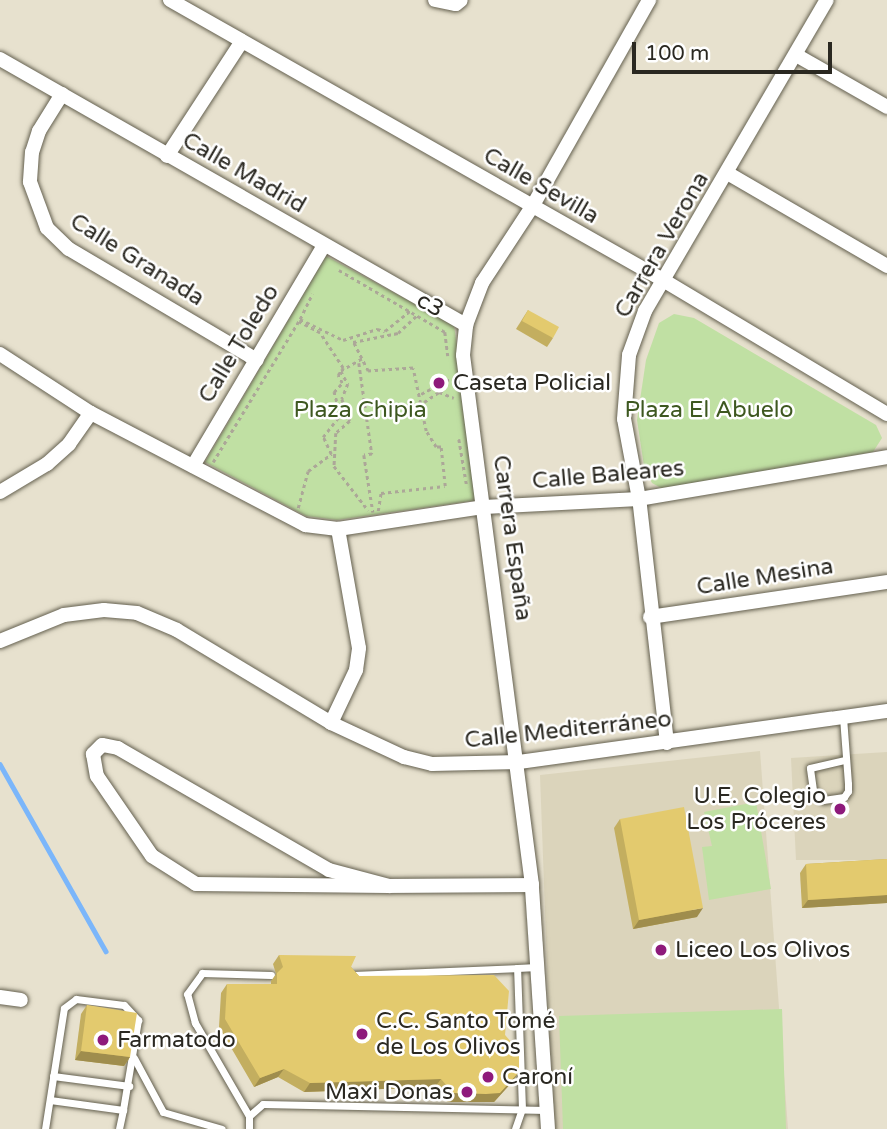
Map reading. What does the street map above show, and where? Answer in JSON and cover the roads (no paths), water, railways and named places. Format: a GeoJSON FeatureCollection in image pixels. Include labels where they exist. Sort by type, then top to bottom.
{"type":"FeatureCollection","features":[{"type":"Feature","properties":{"kind":"street","name":"Calle Sevilla"},"geometry":{"type":"LineString","coordinates":[[170,0],[663,280],[887,414]]}},
{"type":"Feature","properties":{"kind":"street"},"geometry":{"type":"LineString","coordinates":[[435,0],[456,4],[461,0]]}},
{"type":"Feature","properties":{"kind":"street","name":"Carrera España"},"geometry":{"type":"LineString","coordinates":[[548,1129],[532,885],[519,762],[463,355],[466,325],[482,283],[531,207],[649,0]]}},
{"type":"Feature","properties":{"kind":"street","name":"Carrera Verona"},"geometry":{"type":"LineString","coordinates":[[667,743],[650,617],[639,499],[624,419],[624,387],[629,355],[663,280],[729,174],[827,0]]}},
{"type":"Feature","properties":{"kind":"street"},"geometry":{"type":"LineString","coordinates":[[167,156],[242,41]]}},
{"type":"Feature","properties":{"kind":"street"},"geometry":{"type":"LineString","coordinates":[[796,55],[887,107]]}},
{"type":"Feature","properties":{"kind":"street","name":"Calle Madrid"},"geometry":{"type":"LineString","coordinates":[[0,59],[466,325]]}},
{"type":"Feature","properties":{"kind":"street","name":"Calle Granada"},"geometry":{"type":"LineString","coordinates":[[62,94],[39,131],[32,152],[30,182],[47,228],[69,248],[257,360]]}},
{"type":"Feature","properties":{"kind":"street"},"geometry":{"type":"LineString","coordinates":[[729,174],[887,266]]}},
{"type":"Feature","properties":{"kind":"street","name":"Calle Toledo"},"geometry":{"type":"LineString","coordinates":[[193,466],[324,245]]}},
{"type":"Feature","properties":{"kind":"street","name":"Calle Baleares"},"geometry":{"type":"LineString","coordinates":[[0,354],[91,414],[193,466],[278,514],[305,525],[338,529],[484,507],[639,499],[887,457]]}},
{"type":"Feature","properties":{"kind":"street"},"geometry":{"type":"LineString","coordinates":[[0,492],[47,464],[69,444],[91,414]]}},
{"type":"Feature","properties":{"kind":"street"},"geometry":{"type":"LineString","coordinates":[[331,723],[356,670],[359,648],[338,529]]}},
{"type":"Feature","properties":{"kind":"street","name":"Calle Mesina"},"geometry":{"type":"LineString","coordinates":[[650,617],[887,582]]}},
{"type":"Feature","properties":{"kind":"street","name":"Calle Mediterráneo"},"geometry":{"type":"LineString","coordinates":[[0,641],[64,615],[104,610],[137,613],[177,630],[331,723],[404,757],[432,764],[519,762],[887,711]]}},
{"type":"Feature","properties":{"kind":"street"},"geometry":{"type":"LineString","coordinates":[[389,886],[329,870],[118,748],[102,745],[93,754],[97,776],[152,856],[196,884],[389,886],[532,885]]}},
{"type":"Feature","properties":{"kind":"street"},"geometry":{"type":"LineString","coordinates":[[0,997],[21,1000]]}},
{"type":"Feature","properties":{"kind":"lane"},"geometry":{"type":"LineString","coordinates":[[843,717],[846,760],[848,791],[844,797],[823,800],[813,790],[810,768],[846,760]]}},
{"type":"Feature","properties":{"kind":"lane"},"geometry":{"type":"LineString","coordinates":[[351,975],[537,967]]}},
{"type":"Feature","properties":{"kind":"lane"},"geometry":{"type":"LineString","coordinates":[[515,1129],[522,1109],[517,968]]}},
{"type":"Feature","properties":{"kind":"lane"},"geometry":{"type":"LineString","coordinates":[[249,1129],[249,1116],[195,1023],[187,994],[202,973],[271,975]]}},
{"type":"Feature","properties":{"kind":"lane"},"geometry":{"type":"LineString","coordinates":[[46,1129],[64,1008],[76,999],[133,1010],[138,1020],[134,1058],[119,1129]]}},
{"type":"Feature","properties":{"kind":"lane"},"geometry":{"type":"LineString","coordinates":[[134,1058],[163,1112],[222,1129]]}},
{"type":"Feature","properties":{"kind":"lane"},"geometry":{"type":"LineString","coordinates":[[53,1076],[129,1086]]}},
{"type":"Feature","properties":{"kind":"lane"},"geometry":{"type":"LineString","coordinates":[[50,1100],[123,1111]]}},
{"type":"Feature","properties":{"kind":"lane"},"geometry":{"type":"LineString","coordinates":[[249,1116],[263,1104],[547,1110]]}},
{"type":"Feature","properties":{"kind":"waterway"},"geometry":{"type":"LineString","coordinates":[[0,764],[106,951]]}},
{"type":"Feature","properties":{"kind":"place","name":"Caseta Policial"},"geometry":{"type":"Point","coordinates":[439,383]}},
{"type":"Feature","properties":{"kind":"place","name":"U.E. Colegio Los Próceres"},"geometry":{"type":"Point","coordinates":[840,809]}},
{"type":"Feature","properties":{"kind":"place","name":"Liceo Los Olivos"},"geometry":{"type":"Point","coordinates":[661,950]}},
{"type":"Feature","properties":{"kind":"place","name":"C.C. Santo Tomé de Los Olivos"},"geometry":{"type":"Point","coordinates":[362,1034]}},
{"type":"Feature","properties":{"kind":"place","name":"Farmatodo"},"geometry":{"type":"Point","coordinates":[103,1040]}},
{"type":"Feature","properties":{"kind":"place","name":"Caroní"},"geometry":{"type":"Point","coordinates":[488,1077]}},
{"type":"Feature","properties":{"kind":"place","name":"Maxi Donas"},"geometry":{"type":"Point","coordinates":[467,1092]}},
{"type":"Feature","properties":{"kind":"park label","name":"Plaza Chipia"},"geometry":{"type":"Point","coordinates":[360,410]}},
{"type":"Feature","properties":{"kind":"park label","name":"Plaza El Abuelo"},"geometry":{"type":"Point","coordinates":[709,410]}}]}
